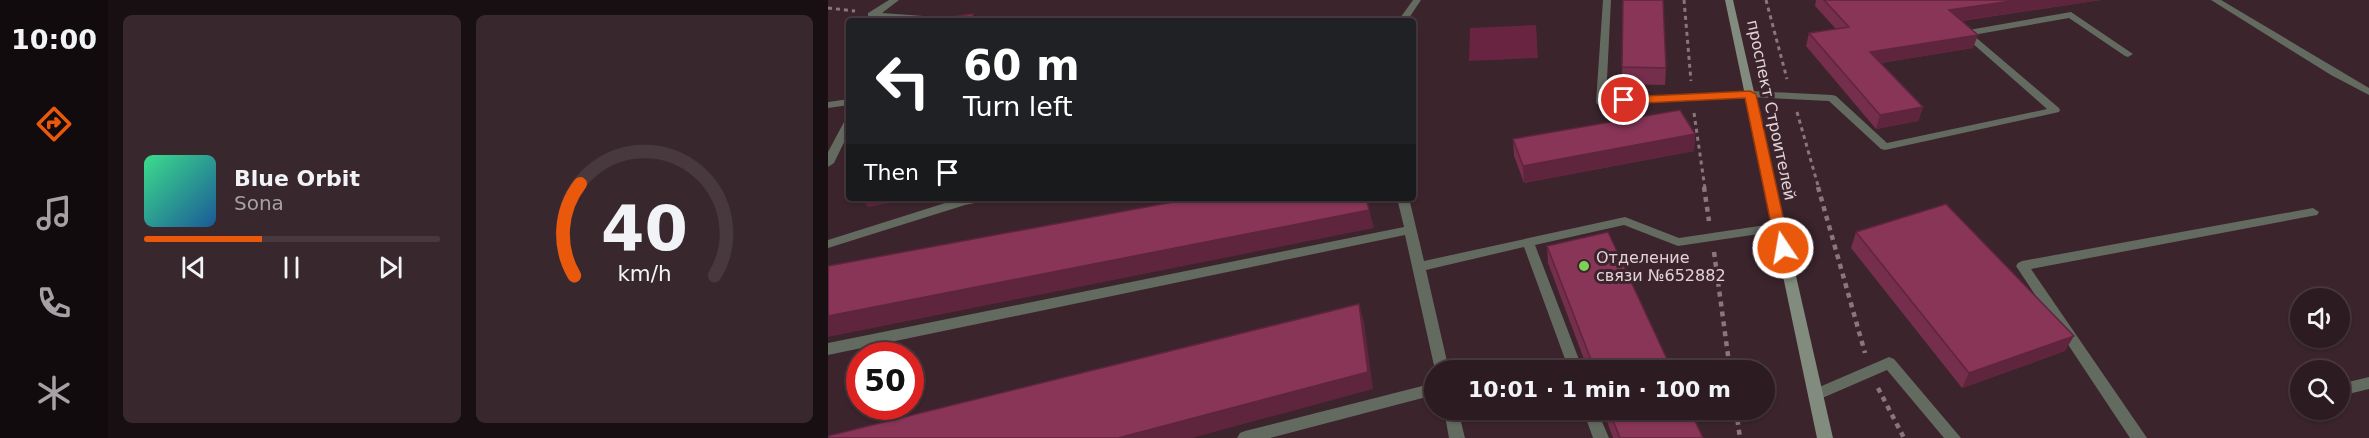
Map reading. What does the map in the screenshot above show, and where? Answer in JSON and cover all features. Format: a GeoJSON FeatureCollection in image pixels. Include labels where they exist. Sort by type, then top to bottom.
{"type":"FeatureCollection","features":[{"type":"Feature","properties":{"kind":"main road","name":"проспект Строителей"},"geometry":{"type":"LineString","coordinates":[[1729,0],[1825,438]]}},
{"type":"Feature","properties":{"kind":"lane"},"geometry":{"type":"LineString","coordinates":[[871,18],[895,0]]}},
{"type":"Feature","properties":{"kind":"lane"},"geometry":{"type":"LineString","coordinates":[[1404,18],[1418,0]]}},
{"type":"Feature","properties":{"kind":"lane"},"geometry":{"type":"LineString","coordinates":[[1607,0],[1601,102],[1750,94],[1832,98],[1885,147],[2055,110],[1966,33],[2071,15],[2128,54]]}},
{"type":"Feature","properties":{"kind":"lane"},"geometry":{"type":"LineString","coordinates":[[2215,0],[2334,74],[2369,92]]}},
{"type":"Feature","properties":{"kind":"lane"},"geometry":{"type":"LineString","coordinates":[[828,105],[846,102]]}},
{"type":"Feature","properties":{"kind":"lane"},"geometry":{"type":"LineString","coordinates":[[828,163],[846,128]]}},
{"type":"Feature","properties":{"kind":"lane"},"geometry":{"type":"LineString","coordinates":[[828,244],[962,201]]}},
{"type":"Feature","properties":{"kind":"lane"},"geometry":{"type":"LineString","coordinates":[[1404,201],[1440,360]]}},
{"type":"Feature","properties":{"kind":"lane"},"geometry":{"type":"LineString","coordinates":[[2139,438],[2022,266],[2313,212]]}},
{"type":"Feature","properties":{"kind":"lane"},"geometry":{"type":"LineString","coordinates":[[1419,267],[1625,221],[1678,242],[1779,227]]}},
{"type":"Feature","properties":{"kind":"lane"},"geometry":{"type":"LineString","coordinates":[[828,349],[1410,230]]}},
{"type":"Feature","properties":{"kind":"lane"},"geometry":{"type":"LineString","coordinates":[[1528,242],[1572,360]]}},
{"type":"Feature","properties":{"kind":"lane"},"geometry":{"type":"LineString","coordinates":[[1815,395],[1889,363],[1953,438]]}},
{"type":"Feature","properties":{"kind":"lane"},"geometry":{"type":"LineString","coordinates":[[2350,388],[2369,383]]}},
{"type":"Feature","properties":{"kind":"lane"},"geometry":{"type":"LineString","coordinates":[[1245,438],[1424,392]]}},
{"type":"Feature","properties":{"kind":"lane"},"geometry":{"type":"LineString","coordinates":[[1453,420],[1457,438]]}},
{"type":"Feature","properties":{"kind":"lane"},"geometry":{"type":"LineString","coordinates":[[1594,420],[1601,438]]}},
{"type":"Feature","properties":{"kind":"path"},"geometry":{"type":"LineString","coordinates":[[1684,0],[1692,97],[1729,360]]}},
{"type":"Feature","properties":{"kind":"path"},"geometry":{"type":"LineString","coordinates":[[1767,0],[1792,97],[1870,371],[1904,438]]}},
{"type":"Feature","properties":{"kind":"path"},"geometry":{"type":"LineString","coordinates":[[828,8],[855,11]]}},
{"type":"Feature","properties":{"kind":"path"},"geometry":{"type":"LineString","coordinates":[[1737,420],[1740,438]]}},
{"type":"Feature","properties":{"kind":"shaded area"},"geometry":{"type":"Polygon","coordinates":[[[1536,25],[1538,58],[1469,61],[1470,28],[1536,25]]]}},
{"type":"Feature","properties":{"kind":"building"},"geometry":{"type":"Polygon","coordinates":[[[1623,0],[1663,0],[1666,68],[1622,67],[1623,0]]]}},
{"type":"Feature","properties":{"kind":"building"},"geometry":{"type":"Polygon","coordinates":[[[1824,0],[2018,0],[1949,10],[1978,35],[1870,52],[1923,107],[1880,115],[1809,33],[1849,27],[1824,0]]]}},
{"type":"Feature","properties":{"kind":"building"},"geometry":{"type":"Polygon","coordinates":[[[973,14],[971,18],[944,18],[973,14]]]}},
{"type":"Feature","properties":{"kind":"building"},"geometry":{"type":"Polygon","coordinates":[[[1680,110],[1695,134],[1523,166],[1513,139],[1680,110]]]}},
{"type":"Feature","properties":{"kind":"building"},"geometry":{"type":"Polygon","coordinates":[[[1179,201],[1367,201],[1369,210],[828,316],[828,266],[1179,201]]]}},
{"type":"Feature","properties":{"kind":"building"},"geometry":{"type":"Polygon","coordinates":[[[1946,204],[2074,336],[1969,373],[1856,232],[1946,204]]]}},
{"type":"Feature","properties":{"kind":"building"},"geometry":{"type":"Polygon","coordinates":[[[1608,232],[1667,360],[1591,360],[1547,246],[1608,232]]]}},
{"type":"Feature","properties":{"kind":"building"},"geometry":{"type":"Polygon","coordinates":[[[1359,304],[1368,372],[1118,438],[828,438],[828,436],[892,420],[924,420],[924,412],[1359,304]]]}},
{"type":"Feature","properties":{"kind":"building"},"geometry":{"type":"Polygon","coordinates":[[[1613,420],[1695,420],[1703,438],[1620,438],[1613,420]]]}},
{"type":"Feature","properties":{"kind":"place","name":"Отделение связи №652882"},"geometry":{"type":"Point","coordinates":[1584,266]}},
{"type":"Feature","properties":{"kind":"route"},"geometry":{"type":"LineString","coordinates":[[1624,100],[1750,94],[1783,248]]}}]}
